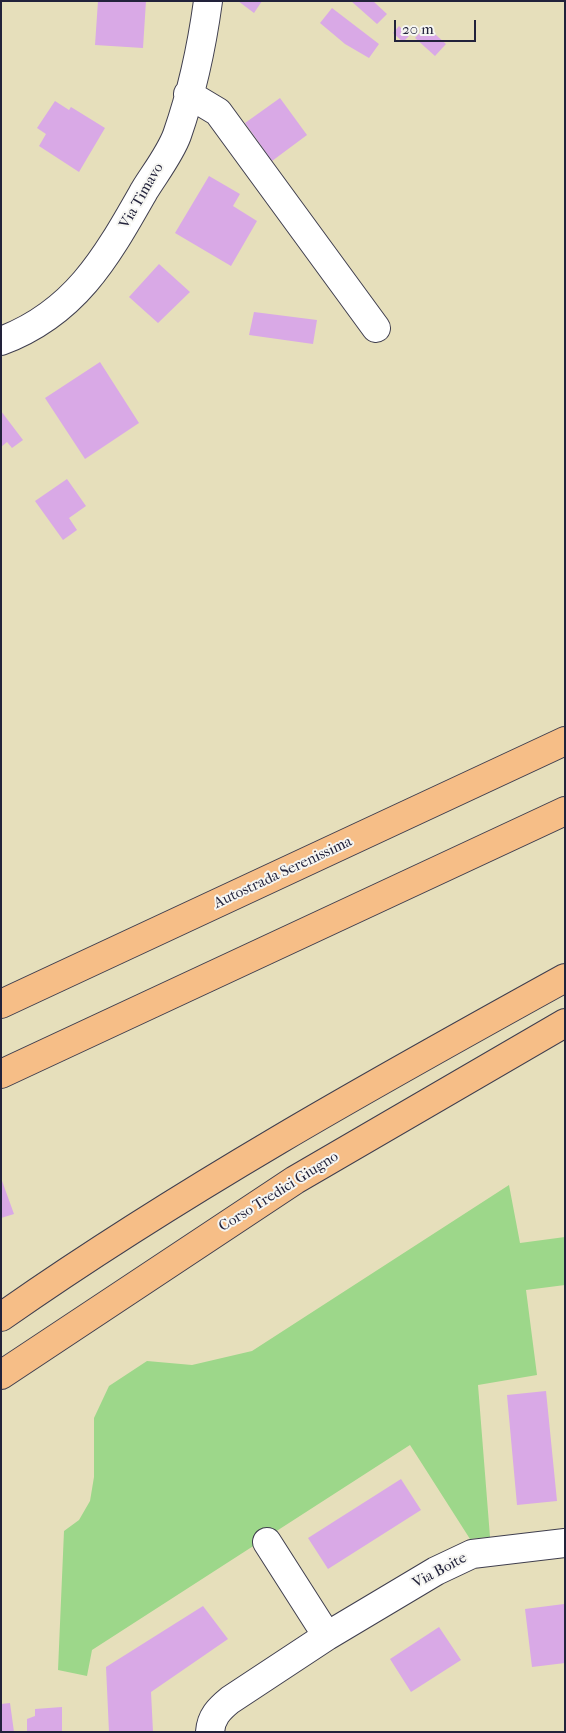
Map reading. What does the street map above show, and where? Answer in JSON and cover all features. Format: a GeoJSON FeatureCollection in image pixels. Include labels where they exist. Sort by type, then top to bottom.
{"type":"FeatureCollection","features":[{"type":"Feature","properties":{"kind":"highway","name":"Autostrada Serenissima"},"geometry":{"type":"LineString","coordinates":[[1,1004],[565,741]]}},
{"type":"Feature","properties":{"kind":"highway"},"geometry":{"type":"LineString","coordinates":[[1,1074],[565,811]]}},
{"type":"Feature","properties":{"kind":"highway"},"geometry":{"type":"LineString","coordinates":[[1,1317],[150,1218],[398,1070],[565,978]]}},
{"type":"Feature","properties":{"kind":"highway","name":"Corso Tredici Giugno"},"geometry":{"type":"LineString","coordinates":[[1,1375],[295,1180],[565,1024]]}},
{"type":"Feature","properties":{"kind":"street","name":"Via Timavo"},"geometry":{"type":"LineString","coordinates":[[1,341],[42,319],[74,296],[106,257],[176,136],[188,94],[208,1]]}},
{"type":"Feature","properties":{"kind":"street"},"geometry":{"type":"LineString","coordinates":[[188,94],[218,112],[376,328]]}},
{"type":"Feature","properties":{"kind":"street"},"geometry":{"type":"LineString","coordinates":[[268,1542],[327,1636]]}},
{"type":"Feature","properties":{"kind":"street","name":"Via Boite"},"geometry":{"type":"LineString","coordinates":[[210,1732],[210,1721],[224,1704],[327,1636],[436,1571],[472,1554],[565,1543]]}},
{"type":"Feature","properties":{"kind":"green space"},"geometry":{"type":"Polygon","coordinates":[[[509,1185],[520,1243],[565,1237],[565,1285],[526,1290],[537,1375],[478,1385],[490,1537],[470,1539],[410,1445],[92,1650],[87,1676],[58,1670],[64,1531],[79,1520],[90,1501],[94,1477],[94,1418],[109,1386],[147,1361],[192,1365],[252,1351],[509,1185]]]}},
{"type":"Feature","properties":{"kind":"building"},"geometry":{"type":"Polygon","coordinates":[[[98,1],[146,1],[143,48],[95,45],[98,1]]]}},
{"type":"Feature","properties":{"kind":"building"},"geometry":{"type":"Polygon","coordinates":[[[238,1],[262,1],[254,13],[238,1]]]}},
{"type":"Feature","properties":{"kind":"building"},"geometry":{"type":"Polygon","coordinates":[[[351,1],[373,1],[387,14],[377,24],[351,1]]]}},
{"type":"Feature","properties":{"kind":"building"},"geometry":{"type":"Polygon","coordinates":[[[332,8],[379,44],[369,58],[345,44],[320,23],[332,8]]]}},
{"type":"Feature","properties":{"kind":"building"},"geometry":{"type":"Polygon","coordinates":[[[399,26],[409,36],[403,42],[393,33],[399,26]]]}},
{"type":"Feature","properties":{"kind":"building"},"geometry":{"type":"Polygon","coordinates":[[[426,26],[446,44],[435,56],[415,38],[426,26]]]}},
{"type":"Feature","properties":{"kind":"building"},"geometry":{"type":"Polygon","coordinates":[[[280,98],[307,135],[272,161],[245,123],[280,98]]]}},
{"type":"Feature","properties":{"kind":"building"},"geometry":{"type":"Polygon","coordinates":[[[55,101],[69,110],[71,107],[105,128],[79,172],[39,146],[46,134],[37,128],[55,101]]]}},
{"type":"Feature","properties":{"kind":"building"},"geometry":{"type":"Polygon","coordinates":[[[209,176],[240,194],[233,206],[257,221],[231,266],[175,233],[209,176]]]}},
{"type":"Feature","properties":{"kind":"building"},"geometry":{"type":"Polygon","coordinates":[[[159,264],[190,292],[158,323],[129,297],[159,264]]]}},
{"type":"Feature","properties":{"kind":"building"},"geometry":{"type":"Polygon","coordinates":[[[254,312],[317,320],[313,344],[249,335],[254,312]]]}},
{"type":"Feature","properties":{"kind":"building"},"geometry":{"type":"Polygon","coordinates":[[[100,362],[139,423],[85,459],[45,398],[100,362]]]}},
{"type":"Feature","properties":{"kind":"building"},"geometry":{"type":"Polygon","coordinates":[[[1,411],[23,440],[12,448],[7,442],[1,447],[1,411]]]}},
{"type":"Feature","properties":{"kind":"building"},"geometry":{"type":"Polygon","coordinates":[[[67,479],[86,506],[69,518],[77,530],[63,540],[35,501],[67,479]]]}},
{"type":"Feature","properties":{"kind":"building"},"geometry":{"type":"Polygon","coordinates":[[[1,1178],[14,1214],[1,1218],[1,1178]]]}},
{"type":"Feature","properties":{"kind":"building"},"geometry":{"type":"Polygon","coordinates":[[[546,1391],[557,1501],[517,1505],[507,1395],[546,1391]]]}},
{"type":"Feature","properties":{"kind":"building"},"geometry":{"type":"Polygon","coordinates":[[[401,1479],[421,1510],[328,1569],[308,1538],[401,1479]]]}},
{"type":"Feature","properties":{"kind":"building"},"geometry":{"type":"Polygon","coordinates":[[[564,1604],[565,1663],[532,1667],[525,1609],[564,1604]]]}},
{"type":"Feature","properties":{"kind":"building"},"geometry":{"type":"Polygon","coordinates":[[[203,1606],[228,1639],[151,1692],[153,1732],[109,1732],[106,1667],[203,1606]]]}},
{"type":"Feature","properties":{"kind":"building"},"geometry":{"type":"Polygon","coordinates":[[[439,1627],[461,1660],[411,1692],[390,1659],[439,1627]]]}},
{"type":"Feature","properties":{"kind":"building"},"geometry":{"type":"Polygon","coordinates":[[[10,1703],[14,1732],[1,1732],[1,1704],[10,1703]]]}},
{"type":"Feature","properties":{"kind":"building"},"geometry":{"type":"Polygon","coordinates":[[[62,1707],[62,1732],[27,1732],[27,1719],[35,1716],[35,1709],[62,1707]]]}}]}
